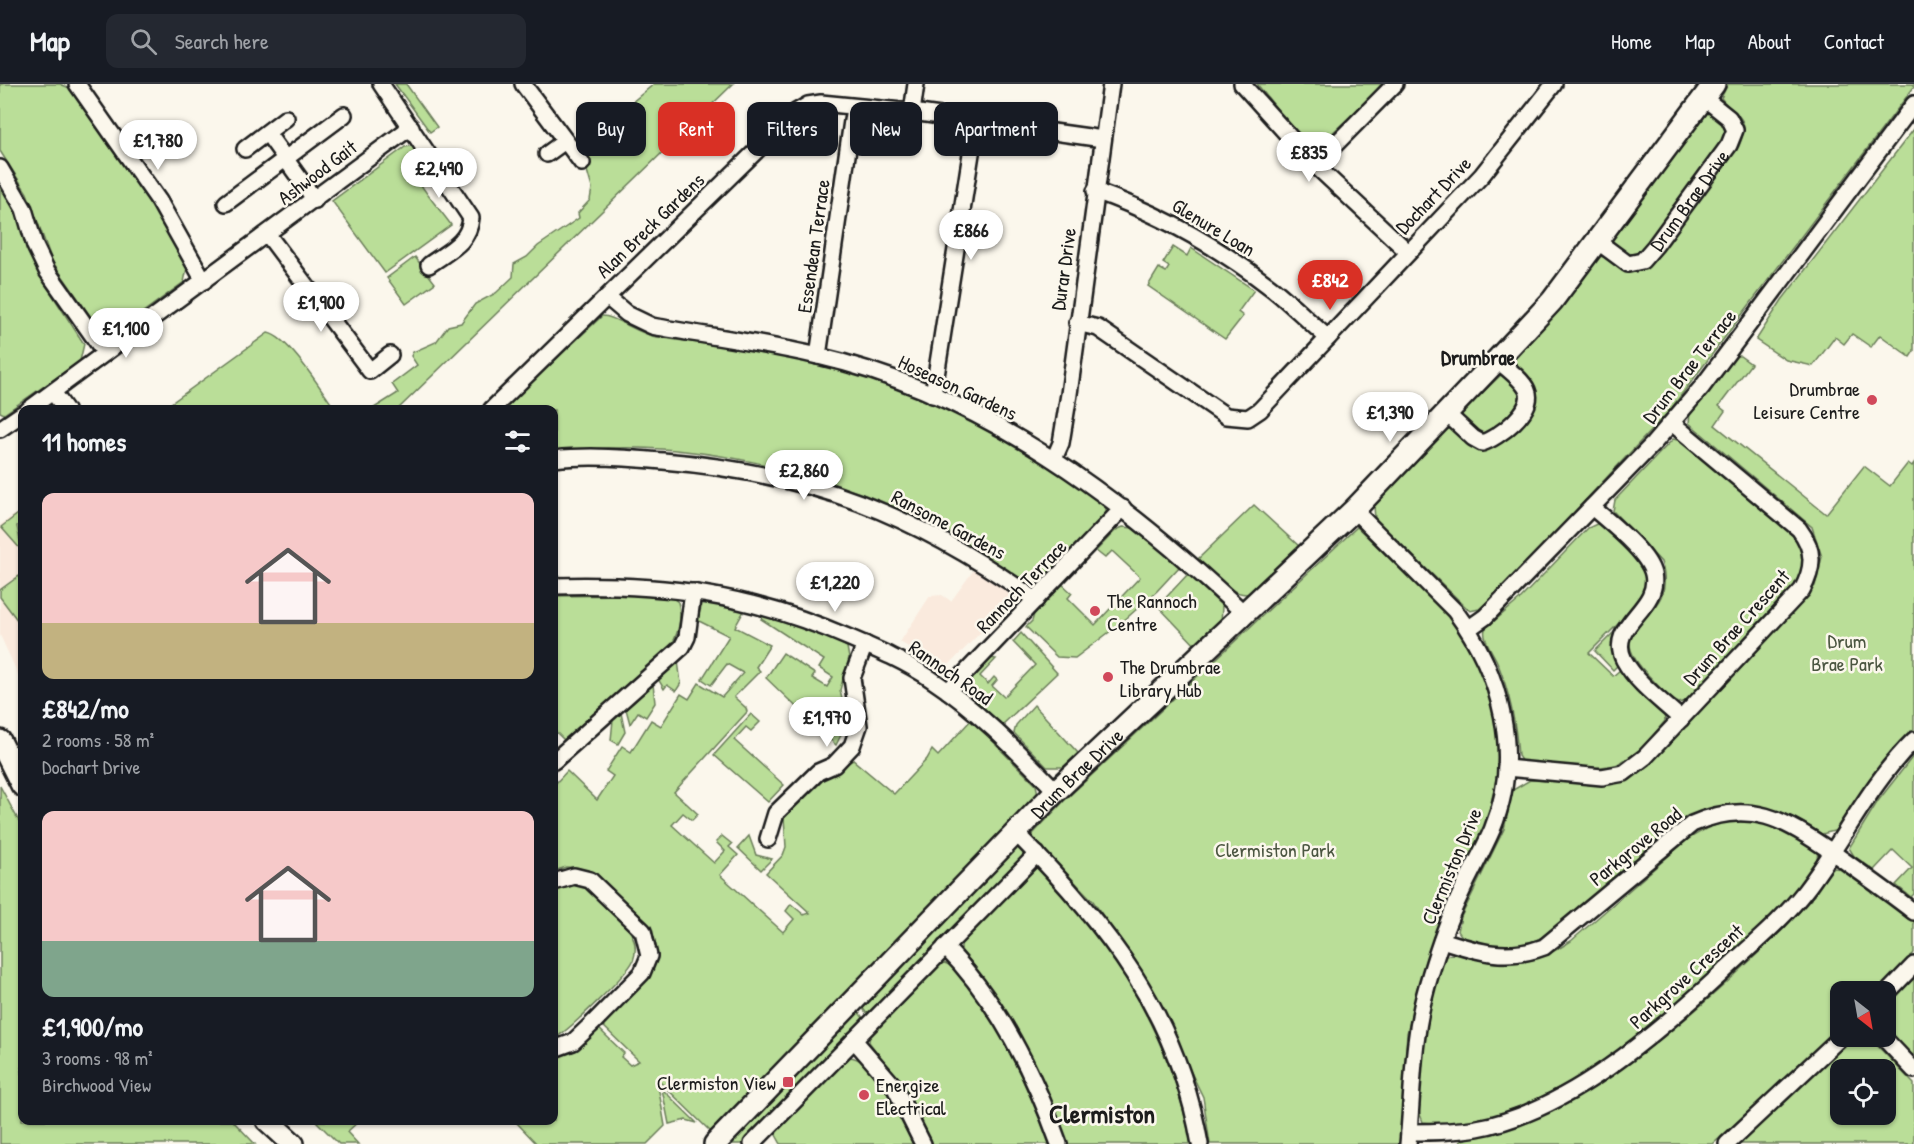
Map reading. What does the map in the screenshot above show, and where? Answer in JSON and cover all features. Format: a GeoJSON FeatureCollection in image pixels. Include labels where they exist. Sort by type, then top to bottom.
{"type":"FeatureCollection","features":[{"type":"Feature","properties":{"kind":"street"},"geometry":{"type":"LineString","coordinates":[[77,84],[159,201],[204,280]]}},
{"type":"Feature","properties":{"kind":"street"},"geometry":{"type":"LineString","coordinates":[[381,84],[471,218],[470,230],[464,240],[429,265]]}},
{"type":"Feature","properties":{"kind":"street"},"geometry":{"type":"LineString","coordinates":[[523,84],[582,163]]}},
{"type":"Feature","properties":{"kind":"street"},"geometry":{"type":"LineString","coordinates":[[913,102],[916,84]]}},
{"type":"Feature","properties":{"kind":"street","name":"Durar Drive"},"geometry":{"type":"LineString","coordinates":[[1054,459],[1061,443],[1111,84]]}},
{"type":"Feature","properties":{"kind":"street"},"geometry":{"type":"LineString","coordinates":[[1242,84],[1314,165],[1408,252]]}},
{"type":"Feature","properties":{"kind":"street"},"geometry":{"type":"LineString","coordinates":[[1314,165],[1395,84]]}},
{"type":"Feature","properties":{"kind":"street","name":"Dochart Drive"},"geometry":{"type":"LineString","coordinates":[[1077,323],[1098,328],[1226,416],[1248,418],[1260,410],[1490,166],[1554,84]]}},
{"type":"Feature","properties":{"kind":"street","name":"Drum Brae Drive"},"geometry":{"type":"LineString","coordinates":[[715,1144],[1056,791],[1246,615],[1354,510],[1497,360],[1552,301],[1709,91],[1736,130],[1730,145],[1642,261],[1628,264],[1597,242]]}},
{"type":"Feature","properties":{"kind":"street","name":"Alan Breck Gardens"},"geometry":{"type":"LineString","coordinates":[[495,405],[796,112],[808,105],[821,103],[850,107]]}},
{"type":"Feature","properties":{"kind":"street","name":"Drum Brae Terrace"},"geometry":{"type":"LineString","coordinates":[[1468,629],[1485,617],[1672,423],[1702,387],[1914,104]]}},
{"type":"Feature","properties":{"kind":"street"},"geometry":{"type":"LineString","coordinates":[[226,202],[344,115]]}},
{"type":"Feature","properties":{"kind":"street"},"geometry":{"type":"LineString","coordinates":[[245,149],[286,118]]}},
{"type":"Feature","properties":{"kind":"street","name":"Ashwood Gait"},"geometry":{"type":"LineString","coordinates":[[35,405],[268,235],[411,127]]}},
{"type":"Feature","properties":{"kind":"street"},"geometry":{"type":"LineString","coordinates":[[267,133],[315,200]]}},
{"type":"Feature","properties":{"kind":"street","name":"Alan Breck Gardens"},"geometry":{"type":"LineString","coordinates":[[1058,133],[1103,139]]}},
{"type":"Feature","properties":{"kind":"street","name":"Essendean Terrace"},"geometry":{"type":"LineString","coordinates":[[818,356],[850,135]]}},
{"type":"Feature","properties":{"kind":"street"},"geometry":{"type":"LineString","coordinates":[[547,154],[564,141]]}},
{"type":"Feature","properties":{"kind":"street"},"geometry":{"type":"LineString","coordinates":[[933,395],[971,156]]}},
{"type":"Feature","properties":{"kind":"street"},"geometry":{"type":"LineString","coordinates":[[0,168],[24,209],[35,246],[47,272],[105,353]]}},
{"type":"Feature","properties":{"kind":"street","name":"Glenure Loan"},"geometry":{"type":"LineString","coordinates":[[1095,191],[1124,200],[1169,223],[1233,261],[1273,289],[1328,338]]}},
{"type":"Feature","properties":{"kind":"street"},"geometry":{"type":"LineString","coordinates":[[268,235],[370,371],[390,355]]}},
{"type":"Feature","properties":{"kind":"street","name":"Hoseason Gardens"},"geometry":{"type":"LineString","coordinates":[[607,297],[627,314],[652,326],[818,356],[890,377],[1003,429],[1054,459],[1123,508],[1192,564],[1246,615]]}},
{"type":"Feature","properties":{"kind":"street"},"geometry":{"type":"LineString","coordinates":[[1446,413],[1473,438],[1482,442],[1495,438],[1523,411],[1529,401],[1527,389],[1497,360]]}},
{"type":"Feature","properties":{"kind":"street"},"geometry":{"type":"LineString","coordinates":[[53,392],[62,405]]}},
{"type":"Feature","properties":{"kind":"street"},"geometry":{"type":"LineString","coordinates":[[0,429],[18,417]]}},
{"type":"Feature","properties":{"kind":"street","name":"Drum Brae Crescent"},"geometry":{"type":"LineString","coordinates":[[1506,768],[1602,777],[1624,773],[1645,757],[1681,719],[1802,590],[1808,578],[1812,554],[1799,529],[1672,423]]}},
{"type":"Feature","properties":{"kind":"street","name":"Ransome Gardens"},"geometry":{"type":"LineString","coordinates":[[558,459],[637,459],[718,466],[801,483],[843,495],[899,518],[985,563],[1036,600]]}},
{"type":"Feature","properties":{"kind":"street"},"geometry":{"type":"LineString","coordinates":[[1592,507],[1646,559],[1654,576],[1652,594],[1622,634],[1620,646],[1623,658],[1636,677],[1681,719]]}},
{"type":"Feature","properties":{"kind":"street","name":"Rannoch Terrace"},"geometry":{"type":"LineString","coordinates":[[948,691],[1123,508]]}},
{"type":"Feature","properties":{"kind":"street","name":"Clermiston Drive"},"geometry":{"type":"LineString","coordinates":[[1354,510],[1455,611],[1468,629],[1488,662],[1505,720],[1506,768],[1500,805],[1492,829],[1455,905],[1442,940],[1415,1035],[1409,1138]]}},
{"type":"Feature","properties":{"kind":"street","name":"Rannoch Road"},"geometry":{"type":"LineString","coordinates":[[558,586],[632,586],[693,591],[767,606],[865,644],[896,658],[948,691],[986,722],[1056,791]]}},
{"type":"Feature","properties":{"kind":"street"},"geometry":{"type":"LineString","coordinates":[[558,751],[682,647],[687,637],[693,591]]}},
{"type":"Feature","properties":{"kind":"street"},"geometry":{"type":"LineString","coordinates":[[768,838],[777,813],[818,772],[834,765],[852,746],[859,726],[852,678],[865,644]]}},
{"type":"Feature","properties":{"kind":"street","name":"Parkgrove Crescent"},"geometry":{"type":"LineString","coordinates":[[1409,1138],[1507,1120],[1565,1094],[1616,1063],[1662,1028],[1779,920],[1805,891],[1886,769],[1914,740]]}},
{"type":"Feature","properties":{"kind":"street"},"geometry":{"type":"LineString","coordinates":[[0,741],[18,777]]}},
{"type":"Feature","properties":{"kind":"street","name":"Parkgrove Road"},"geometry":{"type":"LineString","coordinates":[[1442,940],[1491,955],[1518,955],[1544,946],[1692,824],[1717,815],[1749,813],[1774,817],[1799,829],[1914,912]]}},
{"type":"Feature","properties":{"kind":"street"},"geometry":{"type":"LineString","coordinates":[[1016,834],[1104,928],[1134,974],[1184,1073],[1200,1144]]}},
{"type":"Feature","properties":{"kind":"street"},"geometry":{"type":"LineString","coordinates":[[761,1141],[854,1040],[1036,854]]}},
{"type":"Feature","properties":{"kind":"street"},"geometry":{"type":"LineString","coordinates":[[558,881],[574,876],[590,880],[643,931],[649,956],[642,973],[594,1022],[573,1042],[558,1048]]}},
{"type":"Feature","properties":{"kind":"street"},"geometry":{"type":"LineString","coordinates":[[945,947],[982,988],[998,1012],[1028,1067],[1059,1144]]}},
{"type":"Feature","properties":{"kind":"street"},"geometry":{"type":"LineString","coordinates":[[1896,984],[1914,965]]}},
{"type":"Feature","properties":{"kind":"street"},"geometry":{"type":"LineString","coordinates":[[854,1040],[894,1086],[922,1144]]}},
{"type":"Feature","properties":{"kind":"street"},"geometry":{"type":"LineString","coordinates":[[1727,1144],[1830,1047]]}},
{"type":"Feature","properties":{"kind":"street"},"geometry":{"type":"LineString","coordinates":[[1892,1047],[1914,1070]]}},
{"type":"Feature","properties":{"kind":"street"},"geometry":{"type":"LineString","coordinates":[[272,1125],[293,1144]]}},
{"type":"Feature","properties":{"kind":"shaded area"},"geometry":{"type":"Polygon","coordinates":[[[18,512],[18,674],[0,635],[0,525],[18,512]]]}},
{"type":"Feature","properties":{"kind":"shaded area"},"geometry":{"type":"Polygon","coordinates":[[[976,567],[1009,594],[1010,602],[945,669],[900,642],[930,596],[942,595],[951,601],[976,567]]]}},
{"type":"Feature","properties":{"kind":"green space"},"geometry":{"type":"Polygon","coordinates":[[[0,84],[60,84],[72,89],[155,207],[187,268],[184,282],[117,331],[100,330],[52,261],[27,193],[0,151],[0,84]]]}},
{"type":"Feature","properties":{"kind":"green space"},"geometry":{"type":"Polygon","coordinates":[[[395,84],[406,84],[437,127],[430,132],[395,84]]]}},
{"type":"Feature","properties":{"kind":"green space"},"geometry":{"type":"Polygon","coordinates":[[[654,84],[733,84],[714,102],[658,102],[659,156],[402,405],[379,405],[398,393],[392,384],[417,365],[411,356],[413,352],[436,342],[448,326],[461,323],[475,304],[496,293],[513,277],[514,264],[579,218],[578,213],[590,200],[592,188],[586,167],[589,156],[646,156],[646,102],[632,102],[654,84]]]}},
{"type":"Feature","properties":{"kind":"green space"},"geometry":{"type":"Polygon","coordinates":[[[1257,84],[1385,84],[1315,149],[1307,147],[1257,84]]]}},
{"type":"Feature","properties":{"kind":"green space"},"geometry":{"type":"Polygon","coordinates":[[[1728,84],[1914,84],[1914,87],[1670,410],[1505,586],[1479,609],[1470,611],[1375,519],[1374,506],[1446,430],[1451,428],[1470,445],[1487,450],[1502,441],[1528,416],[1537,398],[1536,390],[1517,368],[1514,359],[1561,308],[1599,256],[1647,266],[1739,146],[1743,136],[1743,122],[1721,98],[1728,84]]]}},
{"type":"Feature","properties":{"kind":"green space"},"geometry":{"type":"Polygon","coordinates":[[[1708,109],[1724,122],[1729,131],[1726,140],[1643,253],[1629,257],[1611,242],[1708,109]]]}},
{"type":"Feature","properties":{"kind":"green space"},"geometry":{"type":"Polygon","coordinates":[[[1914,129],[1914,351],[1910,357],[1880,335],[1871,347],[1852,334],[1844,344],[1835,337],[1813,366],[1786,360],[1756,340],[1782,300],[1914,129]]]}},
{"type":"Feature","properties":{"kind":"green space"},"geometry":{"type":"Polygon","coordinates":[[[412,146],[417,151],[410,155],[415,173],[451,225],[385,273],[332,201],[405,147],[412,146]]]}},
{"type":"Feature","properties":{"kind":"green space"},"geometry":{"type":"Polygon","coordinates":[[[0,179],[12,200],[42,279],[84,344],[80,361],[4,414],[0,412],[0,179]]]}},
{"type":"Feature","properties":{"kind":"green space"},"geometry":{"type":"Polygon","coordinates":[[[1173,247],[1187,256],[1191,248],[1254,290],[1238,312],[1243,316],[1225,339],[1148,286],[1159,268],[1166,272],[1169,267],[1163,263],[1173,247]]]}},
{"type":"Feature","properties":{"kind":"green space"},"geometry":{"type":"Polygon","coordinates":[[[415,257],[435,283],[406,304],[387,278],[415,257]]]}},
{"type":"Feature","properties":{"kind":"green space"},"geometry":{"type":"Polygon","coordinates":[[[602,316],[607,316],[657,337],[792,358],[837,369],[908,393],[975,422],[1039,458],[1101,500],[1106,507],[1106,518],[1048,579],[1031,584],[947,531],[855,491],[755,462],[704,453],[654,448],[603,448],[558,453],[558,405],[507,405],[602,316]]]}},
{"type":"Feature","properties":{"kind":"green space"},"geometry":{"type":"Polygon","coordinates":[[[268,333],[286,344],[295,354],[332,405],[169,405],[268,333]]]}},
{"type":"Feature","properties":{"kind":"green space","name":"Drum Brae Park"},"geometry":{"type":"Polygon","coordinates":[[[1734,356],[1740,356],[1751,364],[1719,406],[1725,411],[1715,425],[1826,514],[1864,466],[1890,486],[1908,463],[1912,466],[1914,463],[1914,731],[1887,760],[1838,830],[1822,834],[1785,814],[1751,806],[1721,807],[1693,817],[1666,834],[1564,923],[1542,938],[1517,946],[1503,947],[1471,942],[1458,931],[1461,917],[1504,829],[1513,790],[1530,780],[1597,783],[1639,772],[1748,661],[1815,586],[1822,557],[1812,527],[1689,423],[1690,412],[1734,356]]]}},
{"type":"Feature","properties":{"kind":"green space"},"geometry":{"type":"Polygon","coordinates":[[[1503,373],[1521,393],[1520,403],[1490,434],[1478,435],[1458,416],[1503,373]]]}},
{"type":"Feature","properties":{"kind":"green space"},"geometry":{"type":"Polygon","coordinates":[[[1673,439],[1682,441],[1792,531],[1801,546],[1805,559],[1797,588],[1686,701],[1679,703],[1671,699],[1651,678],[1635,658],[1630,644],[1633,632],[1660,599],[1664,583],[1661,562],[1613,511],[1615,500],[1673,439]]]}},
{"type":"Feature","properties":{"kind":"green space"},"geometry":{"type":"Polygon","coordinates":[[[1254,505],[1300,547],[1253,593],[1245,594],[1230,589],[1198,559],[1254,505]]]}},
{"type":"Feature","properties":{"kind":"green space"},"geometry":{"type":"Polygon","coordinates":[[[18,514],[18,546],[1,527],[18,514]]]}},
{"type":"Feature","properties":{"kind":"green space"},"geometry":{"type":"Polygon","coordinates":[[[1599,523],[1643,564],[1648,584],[1640,602],[1589,653],[1613,676],[1620,670],[1664,714],[1665,721],[1640,751],[1616,765],[1594,768],[1522,762],[1518,756],[1509,698],[1498,664],[1487,642],[1485,629],[1519,600],[1588,528],[1599,523]]]}},
{"type":"Feature","properties":{"kind":"green space"},"geometry":{"type":"Polygon","coordinates":[[[1123,527],[1133,528],[1180,566],[1157,591],[1120,624],[1075,658],[1057,657],[1026,627],[1032,621],[1034,614],[1062,584],[1072,593],[1068,598],[1095,625],[1140,577],[1112,551],[1105,558],[1096,551],[1116,530],[1123,527]]]}},
{"type":"Feature","properties":{"kind":"green space","name":"Clermiston Park"},"geometry":{"type":"Polygon","coordinates":[[[1357,527],[1451,618],[1485,668],[1498,719],[1498,770],[1486,827],[1447,902],[1421,981],[1407,1033],[1400,1144],[1210,1144],[1203,1097],[1145,978],[1093,901],[1031,836],[1064,801],[1357,527]]]}},
{"type":"Feature","properties":{"kind":"green space"},"geometry":{"type":"Polygon","coordinates":[[[1188,574],[1222,606],[1221,624],[1196,646],[1158,606],[1188,574]]]}},
{"type":"Feature","properties":{"kind":"green space"},"geometry":{"type":"Polygon","coordinates":[[[18,577],[18,621],[0,597],[0,590],[18,577]]]}},
{"type":"Feature","properties":{"kind":"green space"},"geometry":{"type":"Polygon","coordinates":[[[558,596],[671,597],[678,602],[679,608],[678,628],[668,651],[569,740],[563,739],[558,734],[558,596]]]}},
{"type":"Feature","properties":{"kind":"green space"},"geometry":{"type":"Polygon","coordinates":[[[703,602],[745,609],[735,627],[770,645],[756,667],[760,671],[734,697],[746,708],[747,712],[674,792],[698,814],[692,820],[683,813],[672,825],[714,863],[725,851],[716,842],[722,836],[732,844],[729,847],[738,855],[720,875],[783,932],[794,919],[786,911],[791,904],[804,915],[810,913],[766,873],[783,855],[786,847],[784,817],[821,778],[853,760],[894,794],[927,759],[932,750],[938,756],[971,720],[999,743],[996,745],[1036,785],[1038,794],[711,1132],[661,1083],[658,1085],[665,1126],[647,1144],[537,1144],[519,1125],[558,1125],[558,1051],[595,1025],[624,1053],[621,1057],[630,1065],[639,1061],[599,1022],[629,991],[652,940],[649,926],[594,875],[579,868],[566,867],[558,870],[558,781],[567,771],[597,800],[613,776],[606,771],[622,746],[631,752],[651,720],[661,726],[681,694],[689,699],[699,683],[722,697],[743,673],[727,664],[711,685],[702,679],[729,636],[697,620],[703,602]]]}},
{"type":"Feature","properties":{"kind":"green space"},"geometry":{"type":"Polygon","coordinates":[[[764,614],[829,636],[847,647],[849,658],[840,690],[847,723],[836,745],[766,678],[783,653],[815,674],[812,678],[827,687],[833,677],[819,668],[824,660],[761,619],[764,614]]]}},
{"type":"Feature","properties":{"kind":"green space"},"geometry":{"type":"Polygon","coordinates":[[[1615,631],[1613,647],[1617,666],[1613,670],[1595,651],[1615,631]]]}},
{"type":"Feature","properties":{"kind":"green space"},"geometry":{"type":"Polygon","coordinates":[[[1021,633],[1057,673],[1002,725],[969,694],[968,683],[990,658],[996,659],[980,676],[988,684],[994,677],[997,680],[992,686],[1004,697],[1035,665],[1013,642],[1021,633]]]}},
{"type":"Feature","properties":{"kind":"green space"},"geometry":{"type":"Polygon","coordinates":[[[678,661],[681,683],[676,691],[667,685],[664,689],[658,679],[678,661]]]}},
{"type":"Feature","properties":{"kind":"green space"},"geometry":{"type":"Polygon","coordinates":[[[653,684],[655,703],[646,717],[638,712],[630,724],[626,709],[653,684]]]}},
{"type":"Feature","properties":{"kind":"green space"},"geometry":{"type":"Polygon","coordinates":[[[1034,705],[1078,753],[1063,767],[1047,767],[1014,733],[1016,725],[1034,705]]]}},
{"type":"Feature","properties":{"kind":"green space"},"geometry":{"type":"Polygon","coordinates":[[[621,713],[625,732],[618,744],[611,740],[613,720],[621,713]]]}},
{"type":"Feature","properties":{"kind":"green space"},"geometry":{"type":"Polygon","coordinates":[[[751,714],[760,722],[751,731],[746,727],[734,740],[784,785],[768,802],[714,755],[751,714]]]}},
{"type":"Feature","properties":{"kind":"green space"},"geometry":{"type":"Polygon","coordinates":[[[1914,755],[1914,894],[1911,897],[1896,885],[1912,868],[1893,850],[1874,870],[1854,856],[1849,848],[1878,801],[1914,755]]]}},
{"type":"Feature","properties":{"kind":"green space"},"geometry":{"type":"Polygon","coordinates":[[[0,786],[18,820],[18,1125],[237,1125],[255,1144],[0,1144],[0,786]]]}},
{"type":"Feature","properties":{"kind":"green space"},"geometry":{"type":"Polygon","coordinates":[[[1727,822],[1752,822],[1776,827],[1798,837],[1817,852],[1813,868],[1767,923],[1663,1018],[1605,1062],[1550,1093],[1497,1115],[1460,1123],[1423,1122],[1419,1112],[1425,1031],[1433,989],[1446,956],[1457,954],[1506,964],[1535,959],[1554,951],[1571,941],[1688,839],[1709,827],[1727,822]]]}},
{"type":"Feature","properties":{"kind":"green space"},"geometry":{"type":"Polygon","coordinates":[[[749,836],[756,855],[772,859],[761,870],[738,848],[749,836]]]}},
{"type":"Feature","properties":{"kind":"green space"},"geometry":{"type":"Polygon","coordinates":[[[1016,847],[1020,847],[1025,852],[1021,858],[868,1015],[861,1006],[1016,847]]]}},
{"type":"Feature","properties":{"kind":"green space"},"geometry":{"type":"Polygon","coordinates":[[[1037,866],[1050,875],[1067,894],[1100,939],[1135,994],[1150,1022],[1175,1081],[1191,1144],[1068,1144],[1036,1067],[1010,1018],[961,950],[961,941],[1037,866]]]}},
{"type":"Feature","properties":{"kind":"green space"},"geometry":{"type":"Polygon","coordinates":[[[1834,868],[1843,869],[1914,921],[1914,953],[1887,981],[1830,981],[1830,1036],[1713,1144],[1459,1144],[1462,1140],[1509,1126],[1554,1106],[1597,1083],[1637,1056],[1676,1026],[1750,961],[1813,897],[1834,868]]]}},
{"type":"Feature","properties":{"kind":"green space"},"geometry":{"type":"Polygon","coordinates":[[[576,883],[585,888],[629,930],[634,941],[635,953],[629,968],[609,990],[558,1035],[558,886],[576,883]]]}},
{"type":"Feature","properties":{"kind":"green space"},"geometry":{"type":"Polygon","coordinates":[[[939,963],[954,968],[970,985],[987,1010],[1004,1040],[1050,1144],[930,1144],[905,1089],[869,1042],[870,1034],[939,963]]]}},
{"type":"Feature","properties":{"kind":"green space"},"geometry":{"type":"Polygon","coordinates":[[[1914,976],[1914,1059],[1896,1040],[1896,995],[1914,976]]]}},
{"type":"Feature","properties":{"kind":"green space"},"geometry":{"type":"Polygon","coordinates":[[[857,1010],[864,1019],[743,1144],[726,1144],[857,1010]]]}},
{"type":"Feature","properties":{"kind":"green space"},"geometry":{"type":"Polygon","coordinates":[[[1841,1047],[1879,1047],[1890,1059],[1830,1059],[1830,1125],[1896,1125],[1896,1065],[1914,1084],[1914,1144],[1737,1144],[1841,1047]]]}},
{"type":"Feature","properties":{"kind":"green space"},"geometry":{"type":"Polygon","coordinates":[[[849,1057],[859,1060],[878,1079],[913,1144],[781,1144],[776,1135],[777,1130],[849,1057]]]}},
{"type":"Feature","properties":{"kind":"green space"},"geometry":{"type":"Polygon","coordinates":[[[662,1089],[697,1123],[686,1120],[669,1124],[662,1089]]]}},
{"type":"Feature","properties":{"kind":"green space"},"geometry":{"type":"Polygon","coordinates":[[[320,1125],[355,1125],[347,1132],[358,1144],[339,1144],[320,1125]]]}},
{"type":"Feature","properties":{"kind":"place","name":"Drumbrae Leisure Centre"},"geometry":{"type":"Point","coordinates":[1872,400]}},
{"type":"Feature","properties":{"kind":"place","name":"The Rannoch Centre"},"geometry":{"type":"Point","coordinates":[1095,611]}},
{"type":"Feature","properties":{"kind":"place","name":"The Drumbrae Library Hub"},"geometry":{"type":"Point","coordinates":[1108,677]}},
{"type":"Feature","properties":{"kind":"place","name":"Clermiston View"},"geometry":{"type":"Point","coordinates":[788,1082]}},
{"type":"Feature","properties":{"kind":"place","name":"Energize Electrical"},"geometry":{"type":"Point","coordinates":[864,1095]}},
{"type":"Feature","properties":{"kind":"district","name":"Drumbrae"},"geometry":{"type":"Point","coordinates":[1478,357]}},
{"type":"Feature","properties":{"kind":"district","name":"Clermiston"},"geometry":{"type":"Point","coordinates":[1102,1113]}}]}
